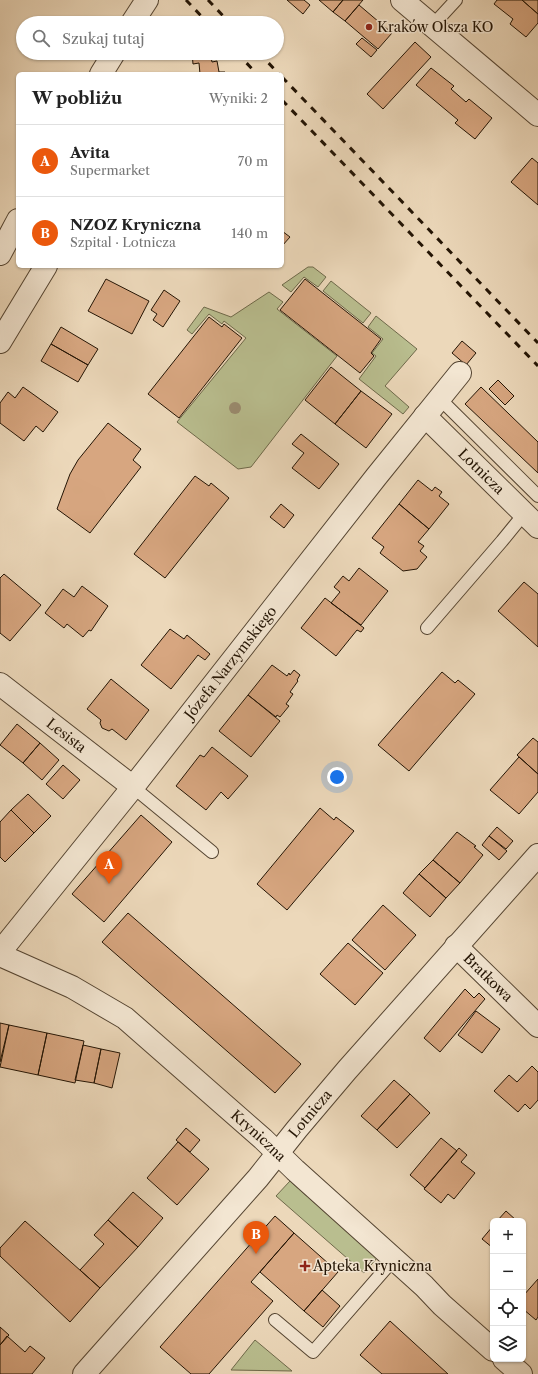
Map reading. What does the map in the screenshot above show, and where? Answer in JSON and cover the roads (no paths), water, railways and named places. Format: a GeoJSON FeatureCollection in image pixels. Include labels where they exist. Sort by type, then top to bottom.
{"type":"FeatureCollection","features":[{"type":"Feature","properties":{"kind":"street"},"geometry":{"type":"LineString","coordinates":[[137,16],[147,0]]}},
{"type":"Feature","properties":{"kind":"street"},"geometry":{"type":"LineString","coordinates":[[402,0],[538,115]]}},
{"type":"Feature","properties":{"kind":"street"},"geometry":{"type":"LineString","coordinates":[[102,72],[110,60]]}},
{"type":"Feature","properties":{"kind":"street"},"geometry":{"type":"LineString","coordinates":[[0,254],[16,224]]}},
{"type":"Feature","properties":{"kind":"street"},"geometry":{"type":"LineString","coordinates":[[0,342],[45,268]]}},
{"type":"Feature","properties":{"kind":"street","name":"Józefa Narzymskiego"},"geometry":{"type":"LineString","coordinates":[[0,953],[133,787],[424,416],[460,373]]}},
{"type":"Feature","properties":{"kind":"street","name":"Lotnicza"},"geometry":{"type":"LineString","coordinates":[[424,416],[531,521]]}},
{"type":"Feature","properties":{"kind":"street","name":"Lesista"},"geometry":{"type":"LineString","coordinates":[[0,684],[133,787]]}},
{"type":"Feature","properties":{"kind":"street","name":"Lotnicza"},"geometry":{"type":"LineString","coordinates":[[84,1374],[258,1178],[296,1129],[456,946],[538,855]]}},
{"type":"Feature","properties":{"kind":"street","name":"Bratkowa"},"geometry":{"type":"LineString","coordinates":[[456,946],[538,1026]]}},
{"type":"Feature","properties":{"kind":"street","name":"Kryniczna"},"geometry":{"type":"LineString","coordinates":[[0,953],[72,987],[125,1018],[263,1139],[424,1286],[442,1305],[490,1347]]}},
{"type":"Feature","properties":{"kind":"street"},"geometry":{"type":"LineString","coordinates":[[507,1362],[521,1374]]}},
{"type":"Feature","properties":{"kind":"lane"},"geometry":{"type":"LineString","coordinates":[[432,26],[456,0]]}},
{"type":"Feature","properties":{"kind":"lane"},"geometry":{"type":"LineString","coordinates":[[439,398],[538,496]]}},
{"type":"Feature","properties":{"kind":"lane"},"geometry":{"type":"LineString","coordinates":[[427,628],[502,541],[531,521]]}},
{"type":"Feature","properties":{"kind":"lane"},"geometry":{"type":"LineString","coordinates":[[133,787],[212,852]]}},
{"type":"Feature","properties":{"kind":"lane"},"geometry":{"type":"LineString","coordinates":[[275,1320],[313,1352],[394,1259]]}},
{"type":"Feature","properties":{"kind":"railway"},"geometry":{"type":"LineString","coordinates":[[186,0],[201,16]]}},
{"type":"Feature","properties":{"kind":"railway"},"geometry":{"type":"LineString","coordinates":[[208,0],[223,16]]}},
{"type":"Feature","properties":{"kind":"railway"},"geometry":{"type":"LineString","coordinates":[[244,60],[255,72]]}},
{"type":"Feature","properties":{"kind":"railway"},"geometry":{"type":"LineString","coordinates":[[266,60],[277,72]]}},
{"type":"Feature","properties":{"kind":"railway"},"geometry":{"type":"LineString","coordinates":[[284,79],[538,343]]}},
{"type":"Feature","properties":{"kind":"railway"},"geometry":{"type":"LineString","coordinates":[[284,102],[538,366]]}},
{"type":"Feature","properties":{"kind":"place","name":"Kraków Olsza KO"},"geometry":{"type":"Point","coordinates":[369,27]}},
{"type":"Feature","properties":{"kind":"place","name":"Avita"},"geometry":{"type":"Point","coordinates":[109,884]}},
{"type":"Feature","properties":{"kind":"place","name":"NZOZ Kryniczna"},"geometry":{"type":"Point","coordinates":[256,1254]}},
{"type":"Feature","properties":{"kind":"place","name":"Apteka Kryniczna"},"geometry":{"type":"Point","coordinates":[305,1266]}}]}
